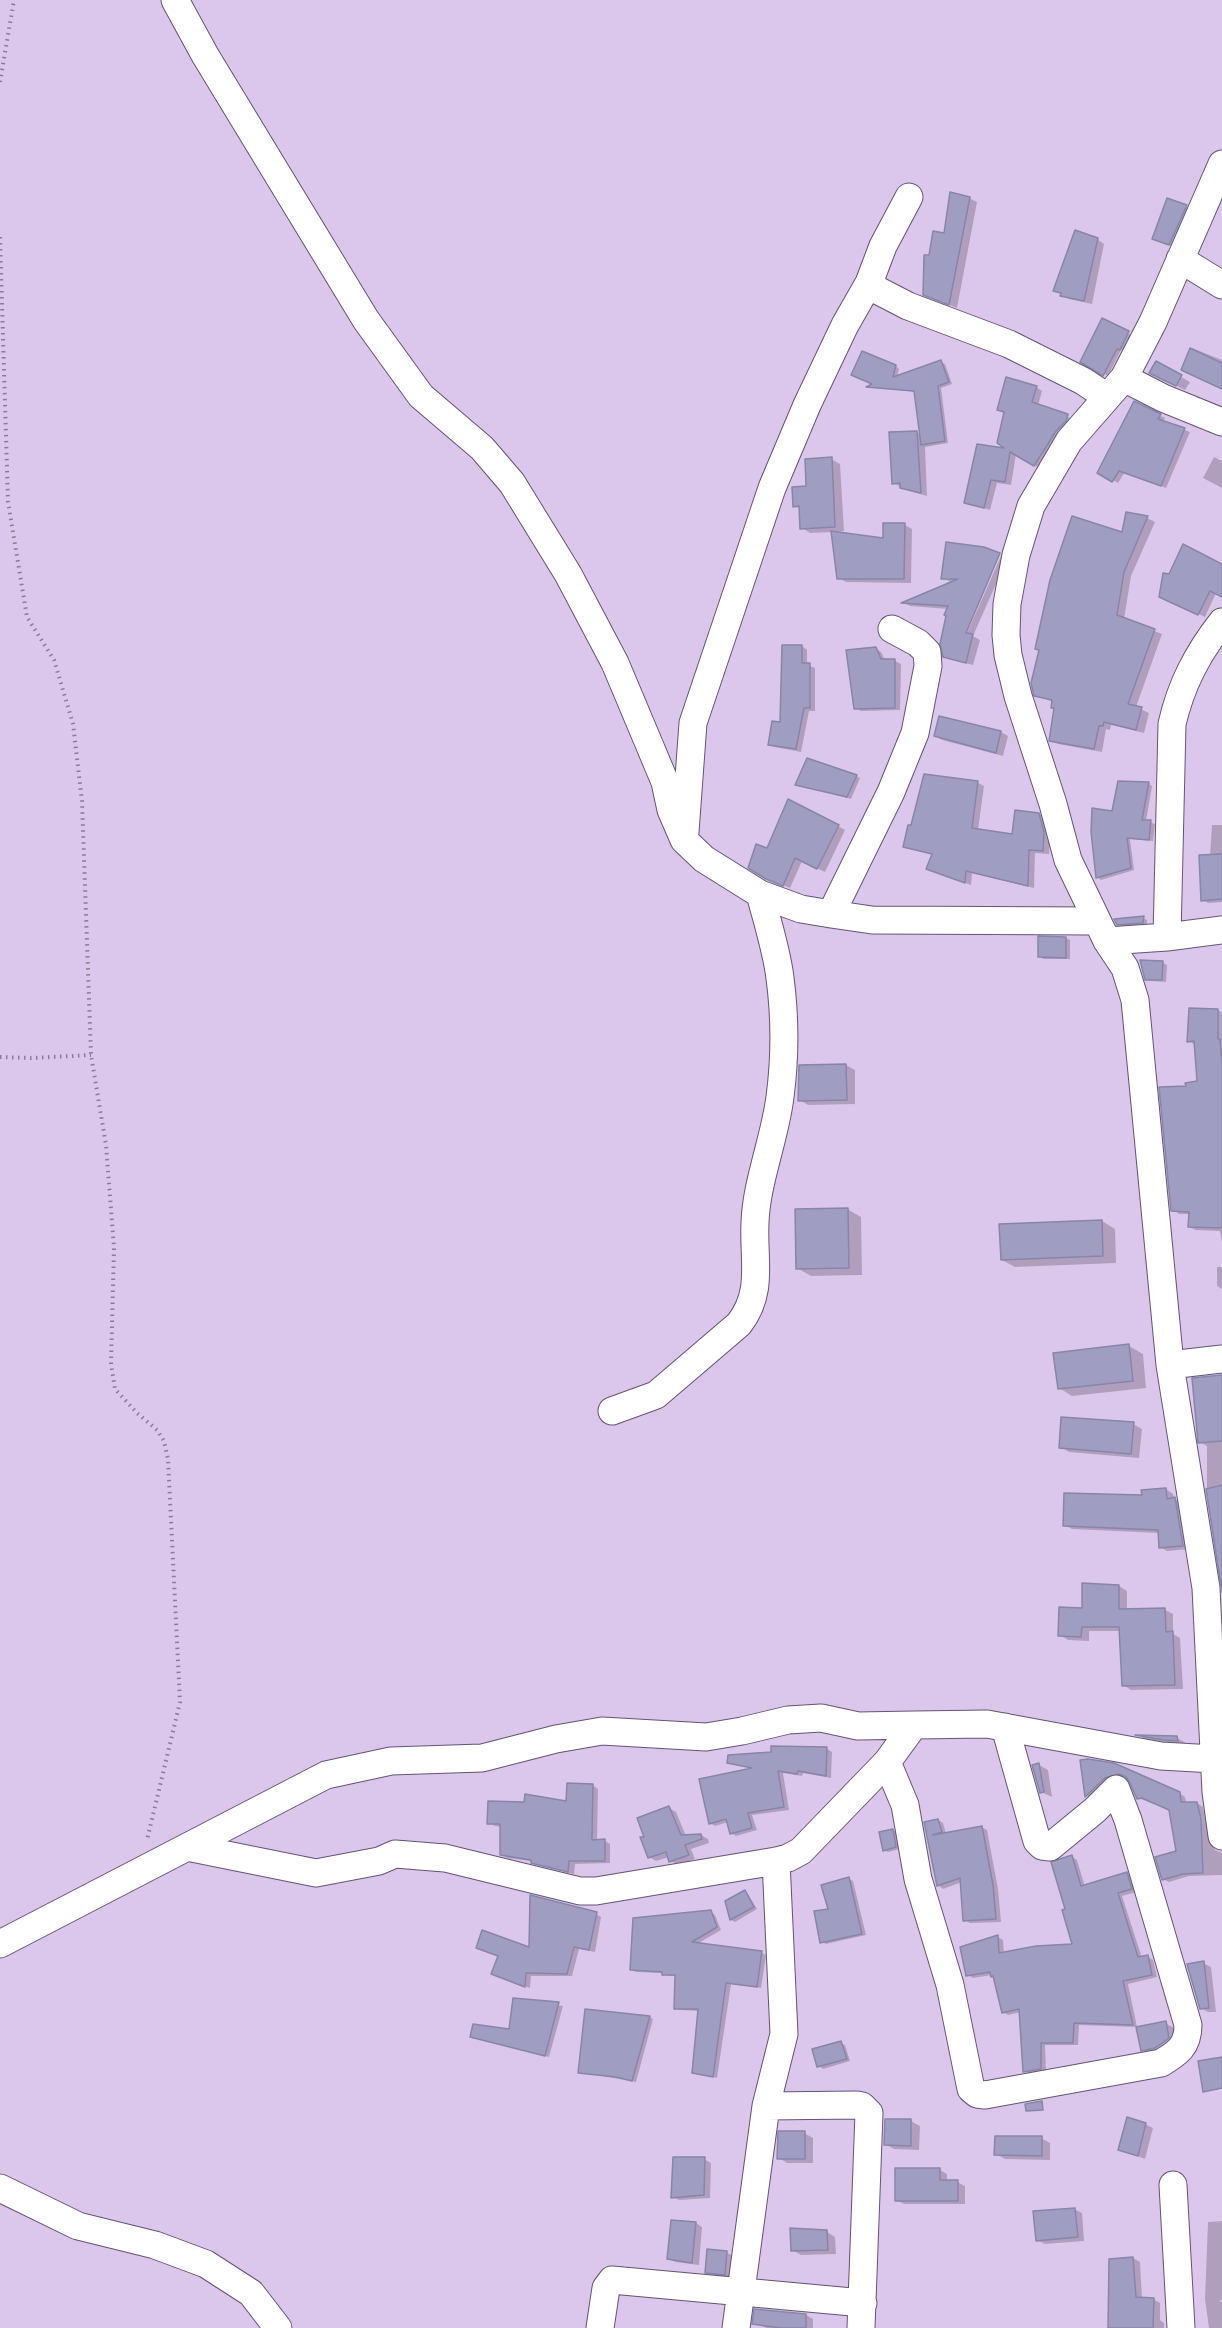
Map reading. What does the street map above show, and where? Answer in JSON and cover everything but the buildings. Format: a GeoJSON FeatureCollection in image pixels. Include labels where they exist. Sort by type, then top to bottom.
{"type":"FeatureCollection","features":[{"type":"Feature","properties":{"kind":"street"},"geometry":{"type":"LineString","coordinates":[[175,0],[205,55],[366,320],[421,396],[482,448],[512,483],[568,574],[615,663],[665,782],[671,810],[684,840],[704,859],[760,894],[801,909],[872,920],[1102,931],[1167,938],[1222,930]]}},
{"type":"Feature","properties":{"kind":"street"},"geometry":{"type":"LineString","coordinates":[[1222,164],[1153,322],[1115,388],[1069,441],[1031,506],[1016,555],[1007,604],[1006,624],[1008,655],[1018,696],[1053,804],[1068,860],[1102,931],[1125,968],[1136,1000],[1170,1365],[1214,1592],[1217,1745],[1222,1836]]}},
{"type":"Feature","properties":{"kind":"street"},"geometry":{"type":"LineString","coordinates":[[684,840],[693,723],[772,488],[807,405],[845,325],[869,283],[883,246],[909,197]]}},
{"type":"Feature","properties":{"kind":"street"},"geometry":{"type":"LineString","coordinates":[[1180,259],[1222,285]]}},
{"type":"Feature","properties":{"kind":"street"},"geometry":{"type":"LineString","coordinates":[[869,283],[879,291],[909,306],[988,334],[1083,381],[1163,398],[1222,422]]}},
{"type":"Feature","properties":{"kind":"street"},"geometry":{"type":"LineString","coordinates":[[1167,938],[1172,724],[1187,675],[1207,641],[1222,622]]}},
{"type":"Feature","properties":{"kind":"street"},"geometry":{"type":"LineString","coordinates":[[831,914],[891,792],[915,733],[928,666],[927,652],[918,643],[892,629]]}},
{"type":"Feature","properties":{"kind":"street"},"geometry":{"type":"LineString","coordinates":[[612,1411],[656,1395],[739,1324],[748,1312],[755,1288],[757,1266],[754,1222],[780,1097],[783,1034],[780,976],[760,894]]}},
{"type":"Feature","properties":{"kind":"street"},"geometry":{"type":"LineString","coordinates":[[1170,1365],[1222,1359]]}},
{"type":"Feature","properties":{"kind":"street"},"geometry":{"type":"LineString","coordinates":[[0,1944],[326,1775],[391,1761],[482,1758],[556,1739],[602,1731],[706,1737],[788,1720],[821,1718],[858,1726],[987,1724],[1161,1756],[1217,1745]]}},
{"type":"Feature","properties":{"kind":"street"},"geometry":{"type":"LineString","coordinates":[[187,1847],[316,1873],[379,1861],[395,1854],[445,1858],[580,1891],[596,1891],[777,1861],[788,1858],[807,1847],[887,1762],[914,1725]]}},
{"type":"Feature","properties":{"kind":"street"},"geometry":{"type":"LineString","coordinates":[[1005,1727],[1037,1841],[1042,1846],[1050,1847],[1095,1810],[1116,1788],[1124,1750]]}},
{"type":"Feature","properties":{"kind":"street"},"geometry":{"type":"LineString","coordinates":[[887,1762],[905,1805],[918,1879],[950,1985],[971,2089],[977,2094],[985,2095],[1161,2063],[1176,2055],[1188,2038],[1188,2025],[1128,1820],[1116,1788]]}},
{"type":"Feature","properties":{"kind":"street"},"geometry":{"type":"LineString","coordinates":[[736,2328],[766,2106],[784,2034],[777,1861]]}},
{"type":"Feature","properties":{"kind":"street"},"geometry":{"type":"LineString","coordinates":[[600,2328],[606,2288],[612,2280],[740,2291],[862,2315],[869,2113],[862,2106],[857,2105],[766,2106]]}},
{"type":"Feature","properties":{"kind":"street"},"geometry":{"type":"LineString","coordinates":[[1173,2185],[1181,2328]]}},
{"type":"Feature","properties":{"kind":"street"},"geometry":{"type":"LineString","coordinates":[[0,2188],[78,2226],[155,2245],[206,2264],[250,2293],[278,2328]]}},
{"type":"Feature","properties":{"kind":"path"},"geometry":{"type":"LineString","coordinates":[[0,82],[14,0]]}},
{"type":"Feature","properties":{"kind":"path"},"geometry":{"type":"LineString","coordinates":[[0,237],[1,356],[8,502],[27,617],[54,660],[73,724],[82,801],[91,1055],[106,1145],[113,1236],[111,1364],[115,1389],[136,1413],[157,1430],[164,1441],[168,1459],[180,1702],[139,1873]]}},
{"type":"Feature","properties":{"kind":"path"},"geometry":{"type":"LineString","coordinates":[[0,1057],[91,1055]]}}]}
